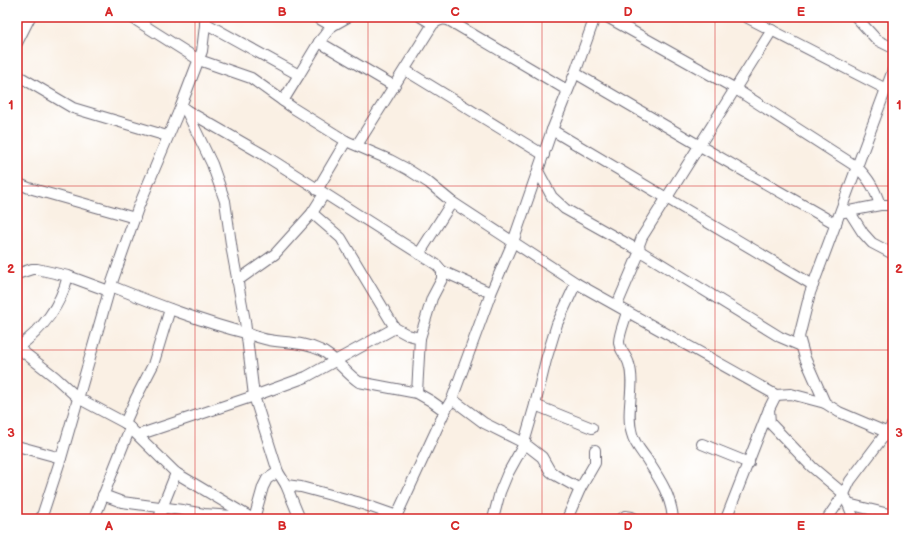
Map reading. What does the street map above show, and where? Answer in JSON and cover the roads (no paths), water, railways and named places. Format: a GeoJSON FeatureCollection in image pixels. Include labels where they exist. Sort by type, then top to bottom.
{"type":"FeatureCollection","features":[{"type":"Feature","properties":{"kind":"street"},"geometry":{"type":"LineString","coordinates":[[17,43],[30,17]]}},
{"type":"Feature","properties":{"kind":"street"},"geometry":{"type":"LineString","coordinates":[[131,17],[199,60],[251,78],[283,101],[346,141],[407,170],[429,183],[452,202],[576,283],[776,395],[791,394],[825,404],[839,412],[891,430],[850,481],[844,494],[827,519]]}},
{"type":"Feature","properties":{"kind":"street"},"geometry":{"type":"LineString","coordinates":[[316,17],[332,26]]}},
{"type":"Feature","properties":{"kind":"street"},"geometry":{"type":"LineString","coordinates":[[283,101],[320,42],[332,26],[348,17]]}},
{"type":"Feature","properties":{"kind":"street"},"geometry":{"type":"LineString","coordinates":[[420,17],[433,24]]}},
{"type":"Feature","properties":{"kind":"street"},"geometry":{"type":"LineString","coordinates":[[286,485],[301,487],[357,502],[396,518],[445,411],[452,399],[512,242],[567,90],[575,73],[594,17]]}},
{"type":"Feature","properties":{"kind":"street"},"geometry":{"type":"LineString","coordinates":[[608,17],[734,88],[857,167],[868,178],[880,205]]}},
{"type":"Feature","properties":{"kind":"street"},"geometry":{"type":"LineString","coordinates":[[746,17],[886,89]]}},
{"type":"Feature","properties":{"kind":"street"},"geometry":{"type":"LineString","coordinates":[[856,17],[877,40],[893,48]]}},
{"type":"Feature","properties":{"kind":"street"},"geometry":{"type":"LineString","coordinates":[[357,145],[433,24],[440,19],[452,19],[567,90]]}},
{"type":"Feature","properties":{"kind":"street"},"geometry":{"type":"LineString","coordinates":[[41,519],[61,458],[110,289],[135,218],[168,136],[184,108],[202,51],[206,20],[299,75]]}},
{"type":"Feature","properties":{"kind":"street"},"geometry":{"type":"LineString","coordinates":[[616,305],[640,251],[639,245],[642,237],[700,146],[734,88],[772,30]]}},
{"type":"Feature","properties":{"kind":"street"},"geometry":{"type":"LineString","coordinates":[[320,42],[394,86]]}},
{"type":"Feature","properties":{"kind":"street"},"geometry":{"type":"LineString","coordinates":[[405,70],[544,155]]}},
{"type":"Feature","properties":{"kind":"street"},"geometry":{"type":"LineString","coordinates":[[825,404],[801,346],[799,337],[813,285],[836,224],[845,212],[857,167],[893,70]]}},
{"type":"Feature","properties":{"kind":"street"},"geometry":{"type":"LineString","coordinates":[[575,73],[836,224]]}},
{"type":"Feature","properties":{"kind":"street"},"geometry":{"type":"LineString","coordinates":[[17,75],[73,108],[168,136]]}},
{"type":"Feature","properties":{"kind":"street"},"geometry":{"type":"LineString","coordinates":[[184,108],[264,155],[419,254],[442,271],[492,293]]}},
{"type":"Feature","properties":{"kind":"street"},"geometry":{"type":"LineString","coordinates":[[184,108],[212,164],[225,201],[232,252],[247,334],[254,396],[278,472],[286,485],[300,519]]}},
{"type":"Feature","properties":{"kind":"street"},"geometry":{"type":"LineString","coordinates":[[552,130],[813,285]]}},
{"type":"Feature","properties":{"kind":"street"},"geometry":{"type":"LineString","coordinates":[[237,281],[275,254],[312,213],[346,141]]}},
{"type":"Feature","properties":{"kind":"street"},"geometry":{"type":"LineString","coordinates":[[538,171],[552,197],[565,209],[640,251],[780,336],[801,346]]}},
{"type":"Feature","properties":{"kind":"street"},"geometry":{"type":"LineString","coordinates":[[17,183],[135,218]]}},
{"type":"Feature","properties":{"kind":"street"},"geometry":{"type":"LineString","coordinates":[[419,254],[452,202]]}},
{"type":"Feature","properties":{"kind":"street"},"geometry":{"type":"LineString","coordinates":[[845,212],[880,205],[893,205]]}},
{"type":"Feature","properties":{"kind":"street"},"geometry":{"type":"LineString","coordinates":[[845,212],[872,243],[893,254]]}},
{"type":"Feature","properties":{"kind":"street"},"geometry":{"type":"LineString","coordinates":[[312,213],[341,238],[395,328],[408,335],[420,338]]}},
{"type":"Feature","properties":{"kind":"street"},"geometry":{"type":"LineString","coordinates":[[17,274],[37,268],[110,289],[247,334],[269,340],[309,345],[329,354],[352,378],[359,382],[417,394],[445,411]]}},
{"type":"Feature","properties":{"kind":"street"},"geometry":{"type":"LineString","coordinates":[[417,394],[420,338],[432,298],[442,279],[442,271]]}},
{"type":"Feature","properties":{"kind":"street"},"geometry":{"type":"LineString","coordinates":[[68,276],[56,308],[45,323],[17,347],[55,377],[78,398],[131,429],[176,473],[252,518]]}},
{"type":"Feature","properties":{"kind":"street"},"geometry":{"type":"LineString","coordinates":[[493,519],[500,492],[524,443],[557,324],[576,283]]}},
{"type":"Feature","properties":{"kind":"street"},"geometry":{"type":"LineString","coordinates":[[94,519],[131,429],[136,398],[153,365],[170,309]]}},
{"type":"Feature","properties":{"kind":"street"},"geometry":{"type":"LineString","coordinates":[[627,312],[619,341],[629,363],[631,378],[630,419],[632,434],[640,450],[668,494],[673,519]]}},
{"type":"Feature","properties":{"kind":"street"},"geometry":{"type":"LineString","coordinates":[[131,429],[254,396],[306,377],[395,328]]}},
{"type":"Feature","properties":{"kind":"street"},"geometry":{"type":"LineString","coordinates":[[726,519],[776,395]]}},
{"type":"Feature","properties":{"kind":"street"},"geometry":{"type":"LineString","coordinates":[[452,399],[484,423],[524,443],[542,457],[550,471],[555,476],[580,489]]}},
{"type":"Feature","properties":{"kind":"street"},"geometry":{"type":"LineString","coordinates":[[535,405],[592,428]]}},
{"type":"Feature","properties":{"kind":"street"},"geometry":{"type":"LineString","coordinates":[[769,410],[770,422],[812,466],[844,494],[854,519]]}},
{"type":"Feature","properties":{"kind":"street"},"geometry":{"type":"LineString","coordinates":[[702,444],[748,463]]}},
{"type":"Feature","properties":{"kind":"street"},"geometry":{"type":"LineString","coordinates":[[17,446],[61,458]]}},
{"type":"Feature","properties":{"kind":"street"},"geometry":{"type":"LineString","coordinates":[[567,519],[580,489],[595,463],[595,450]]}},
{"type":"Feature","properties":{"kind":"street"},"geometry":{"type":"LineString","coordinates":[[252,518],[267,479],[278,472]]}},
{"type":"Feature","properties":{"kind":"street"},"geometry":{"type":"LineString","coordinates":[[159,519],[176,473]]}},
{"type":"Feature","properties":{"kind":"street"},"geometry":{"type":"LineString","coordinates":[[103,495],[122,502],[204,514],[252,518]]}},
{"type":"Feature","properties":{"kind":"street"},"geometry":{"type":"LineString","coordinates":[[848,504],[893,515]]}},
{"type":"Feature","properties":{"kind":"street"},"geometry":{"type":"LineString","coordinates":[[621,519],[624,516],[632,516],[636,519]]}}]}
